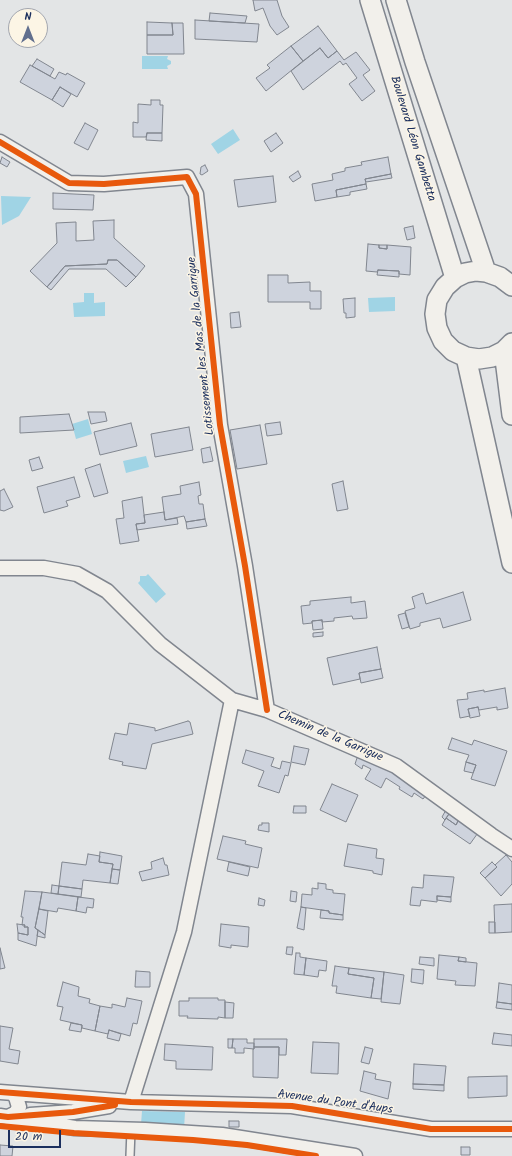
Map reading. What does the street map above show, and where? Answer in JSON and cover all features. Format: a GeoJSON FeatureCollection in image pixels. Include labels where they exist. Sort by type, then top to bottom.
{"type":"FeatureCollection","features":[{"type":"Feature","properties":{"kind":"main road","name":"Boulevard Léon Gambetta"},"geometry":{"type":"LineString","coordinates":[[370,0],[455,278]]}},
{"type":"Feature","properties":{"kind":"main road"},"geometry":{"type":"LineString","coordinates":[[396,0],[415,62],[486,272]]}},
{"type":"Feature","properties":{"kind":"main road"},"geometry":{"type":"LineString","coordinates":[[512,286],[500,277],[486,272],[470,272],[455,278],[444,287],[438,300],[435,314],[437,328],[443,341],[453,351],[466,357],[479,359],[492,357],[508,347],[512,415]]}},
{"type":"Feature","properties":{"kind":"main road"},"geometry":{"type":"LineString","coordinates":[[466,357],[512,563]]}},
{"type":"Feature","properties":{"kind":"street","name":"Lotissement les Mas de la Garrigue"},"geometry":{"type":"LineString","coordinates":[[0,142],[69,183],[104,184],[187,177],[196,194],[220,425],[245,566],[268,710]]}},
{"type":"Feature","properties":{"kind":"street","name":"Chemin de la Garrigue"},"geometry":{"type":"LineString","coordinates":[[0,568],[44,568],[77,574],[107,591],[160,644],[232,700],[268,710],[396,766],[512,849]]}},
{"type":"Feature","properties":{"kind":"street"},"geometry":{"type":"LineString","coordinates":[[131,1102],[184,932],[232,700]]}},
{"type":"Feature","properties":{"kind":"street"},"geometry":{"type":"LineString","coordinates":[[4,1116],[16,1113],[19,1107],[16,1097],[7,1093]]}},
{"type":"Feature","properties":{"kind":"street","name":"Avenue du Pont d'Aups"},"geometry":{"type":"LineString","coordinates":[[7,1093],[131,1102],[292,1106],[431,1128],[512,1128]]}},
{"type":"Feature","properties":{"kind":"street","name":"Avenue du Pont d'Aups"},"geometry":{"type":"LineString","coordinates":[[4,1116],[73,1112],[131,1102]]}},
{"type":"Feature","properties":{"kind":"street"},"geometry":{"type":"LineString","coordinates":[[4,1116],[75,1128],[222,1135],[305,1152],[355,1156]]}},
{"type":"Feature","properties":{"kind":"lane"},"geometry":{"type":"LineString","coordinates":[[130,1156],[132,1130]]}},
{"type":"Feature","properties":{"kind":"water"},"geometry":{"type":"Polygon","coordinates":[[[142,56],[168,56],[167,59],[171,61],[171,64],[167,66],[168,69],[142,69],[142,56]]]}},
{"type":"Feature","properties":{"kind":"water"},"geometry":{"type":"Polygon","coordinates":[[[233,129],[240,140],[218,154],[211,144],[233,129]]]}},
{"type":"Feature","properties":{"kind":"water"},"geometry":{"type":"Polygon","coordinates":[[[1,196],[31,197],[19,216],[2,225],[1,196]]]}},
{"type":"Feature","properties":{"kind":"water"},"geometry":{"type":"Polygon","coordinates":[[[84,293],[94,293],[94,303],[105,302],[105,316],[74,317],[73,303],[84,302],[84,293]]]}},
{"type":"Feature","properties":{"kind":"water"},"geometry":{"type":"Polygon","coordinates":[[[395,297],[395,311],[369,312],[368,298],[395,297]]]}},
{"type":"Feature","properties":{"kind":"water"},"geometry":{"type":"Polygon","coordinates":[[[88,419],[92,434],[76,439],[72,424],[88,419]]]}},
{"type":"Feature","properties":{"kind":"water"},"geometry":{"type":"Polygon","coordinates":[[[146,456],[149,467],[126,473],[123,461],[146,456]]]}},
{"type":"Feature","properties":{"kind":"water"},"geometry":{"type":"Polygon","coordinates":[[[148,574],[166,594],[156,603],[138,583],[140,581],[140,576],[146,576],[148,574]]]}},
{"type":"Feature","properties":{"kind":"water"},"geometry":{"type":"Polygon","coordinates":[[[142,1111],[185,1112],[184,1129],[141,1124],[142,1111]]]}},
{"type":"Feature","properties":{"kind":"building"},"geometry":{"type":"Polygon","coordinates":[[[253,0],[277,0],[282,16],[289,27],[277,35],[270,26],[263,8],[255,11],[253,0]]]}},
{"type":"Feature","properties":{"kind":"building"},"geometry":{"type":"Polygon","coordinates":[[[210,13],[247,16],[245,23],[209,21],[210,13]]]}},
{"type":"Feature","properties":{"kind":"building"},"geometry":{"type":"Polygon","coordinates":[[[195,20],[259,24],[257,42],[195,39],[195,20]]]}},
{"type":"Feature","properties":{"kind":"building"},"geometry":{"type":"Polygon","coordinates":[[[147,22],[172,23],[173,35],[147,35],[147,22]]]}},
{"type":"Feature","properties":{"kind":"building"},"geometry":{"type":"Polygon","coordinates":[[[172,23],[183,23],[184,54],[147,54],[147,35],[173,35],[172,23]]]}},
{"type":"Feature","properties":{"kind":"building"},"geometry":{"type":"Polygon","coordinates":[[[318,26],[337,51],[328,58],[320,48],[303,61],[291,46],[318,26]]]}},
{"type":"Feature","properties":{"kind":"building"},"geometry":{"type":"Polygon","coordinates":[[[291,46],[303,61],[266,91],[256,78],[270,68],[267,65],[291,46]]]}},
{"type":"Feature","properties":{"kind":"building"},"geometry":{"type":"Polygon","coordinates":[[[320,48],[328,58],[337,51],[344,60],[356,52],[370,70],[363,75],[375,91],[362,101],[349,84],[357,78],[346,63],[343,65],[340,61],[303,90],[291,71],[320,48]]]}},
{"type":"Feature","properties":{"kind":"building"},"geometry":{"type":"Polygon","coordinates":[[[37,59],[54,69],[50,76],[32,66],[37,59]]]}},
{"type":"Feature","properties":{"kind":"building"},"geometry":{"type":"Polygon","coordinates":[[[30,65],[55,79],[59,72],[66,75],[67,73],[85,83],[77,97],[60,87],[52,100],[20,82],[30,65]]]}},
{"type":"Feature","properties":{"kind":"building"},"geometry":{"type":"Polygon","coordinates":[[[60,87],[71,94],[63,107],[52,100],[60,87]]]}},
{"type":"Feature","properties":{"kind":"building"},"geometry":{"type":"Polygon","coordinates":[[[151,100],[160,100],[160,105],[163,105],[162,133],[147,133],[146,137],[133,137],[133,122],[138,123],[138,104],[151,105],[151,100]]]}},
{"type":"Feature","properties":{"kind":"building"},"geometry":{"type":"Polygon","coordinates":[[[85,123],[98,130],[88,150],[74,143],[85,123]]]}},
{"type":"Feature","properties":{"kind":"building"},"geometry":{"type":"Polygon","coordinates":[[[147,133],[162,133],[162,141],[146,140],[147,133]]]}},
{"type":"Feature","properties":{"kind":"building"},"geometry":{"type":"Polygon","coordinates":[[[276,133],[283,143],[271,152],[264,141],[276,133]]]}},
{"type":"Feature","properties":{"kind":"building"},"geometry":{"type":"Polygon","coordinates":[[[2,157],[10,162],[7,167],[0,163],[2,157]]]}},
{"type":"Feature","properties":{"kind":"building"},"geometry":{"type":"Polygon","coordinates":[[[388,157],[391,174],[365,179],[366,184],[336,190],[337,197],[315,201],[312,184],[333,180],[332,174],[345,171],[345,168],[362,165],[361,162],[388,157]]]}},
{"type":"Feature","properties":{"kind":"building"},"geometry":{"type":"Polygon","coordinates":[[[205,165],[208,171],[202,175],[200,174],[201,167],[205,165]]]}},
{"type":"Feature","properties":{"kind":"building"},"geometry":{"type":"Polygon","coordinates":[[[298,171],[301,177],[293,182],[289,177],[298,171]]]}},
{"type":"Feature","properties":{"kind":"building"},"geometry":{"type":"Polygon","coordinates":[[[391,174],[392,178],[366,182],[365,179],[391,174]]]}},
{"type":"Feature","properties":{"kind":"building"},"geometry":{"type":"Polygon","coordinates":[[[273,176],[276,202],[238,207],[234,180],[273,176]]]}},
{"type":"Feature","properties":{"kind":"building"},"geometry":{"type":"Polygon","coordinates":[[[366,184],[367,189],[350,192],[350,195],[337,197],[336,190],[366,184]]]}},
{"type":"Feature","properties":{"kind":"building"},"geometry":{"type":"Polygon","coordinates":[[[53,193],[94,195],[93,210],[53,209],[53,193]]]}},
{"type":"Feature","properties":{"kind":"building"},"geometry":{"type":"Polygon","coordinates":[[[114,220],[114,238],[145,266],[136,277],[117,260],[108,260],[107,264],[65,266],[47,287],[30,271],[57,243],[56,223],[76,222],[76,241],[94,240],[93,221],[114,220]]]}},
{"type":"Feature","properties":{"kind":"building"},"geometry":{"type":"Polygon","coordinates":[[[413,226],[415,238],[407,240],[404,228],[413,226]]]}},
{"type":"Feature","properties":{"kind":"building"},"geometry":{"type":"Polygon","coordinates":[[[368,244],[379,245],[379,248],[387,249],[387,245],[411,247],[410,275],[399,274],[399,271],[366,271],[368,244]]]}},
{"type":"Feature","properties":{"kind":"building"},"geometry":{"type":"Polygon","coordinates":[[[379,245],[387,245],[387,249],[379,248],[379,245]]]}},
{"type":"Feature","properties":{"kind":"building"},"geometry":{"type":"Polygon","coordinates":[[[108,260],[117,260],[136,277],[126,287],[106,269],[69,269],[51,290],[47,287],[65,266],[107,264],[108,260]]]}},
{"type":"Feature","properties":{"kind":"building"},"geometry":{"type":"Polygon","coordinates":[[[378,270],[399,271],[399,277],[377,275],[378,270]]]}},
{"type":"Feature","properties":{"kind":"building"},"geometry":{"type":"Polygon","coordinates":[[[268,275],[288,275],[288,283],[310,282],[310,291],[321,291],[321,309],[310,309],[310,302],[268,302],[268,275]]]}},
{"type":"Feature","properties":{"kind":"building"},"geometry":{"type":"Polygon","coordinates":[[[355,298],[355,317],[346,318],[343,299],[355,298]]]}},
{"type":"Feature","properties":{"kind":"building"},"geometry":{"type":"Polygon","coordinates":[[[239,312],[241,327],[231,328],[230,313],[239,312]]]}},
{"type":"Feature","properties":{"kind":"building"},"geometry":{"type":"Polygon","coordinates":[[[88,412],[105,412],[107,421],[91,424],[88,412]]]}},
{"type":"Feature","properties":{"kind":"building"},"geometry":{"type":"Polygon","coordinates":[[[69,414],[74,430],[20,433],[20,417],[69,414]]]}},
{"type":"Feature","properties":{"kind":"building"},"geometry":{"type":"Polygon","coordinates":[[[280,422],[282,434],[267,436],[265,424],[280,422]]]}},
{"type":"Feature","properties":{"kind":"building"},"geometry":{"type":"Polygon","coordinates":[[[131,423],[137,446],[100,455],[94,432],[131,423]]]}},
{"type":"Feature","properties":{"kind":"building"},"geometry":{"type":"Polygon","coordinates":[[[260,425],[267,464],[237,469],[230,430],[260,425]]]}},
{"type":"Feature","properties":{"kind":"building"},"geometry":{"type":"Polygon","coordinates":[[[189,427],[193,450],[155,457],[151,434],[189,427]]]}},
{"type":"Feature","properties":{"kind":"building"},"geometry":{"type":"Polygon","coordinates":[[[210,447],[213,461],[203,463],[201,449],[210,447]]]}},
{"type":"Feature","properties":{"kind":"building"},"geometry":{"type":"Polygon","coordinates":[[[39,457],[43,468],[32,471],[29,460],[39,457]]]}},
{"type":"Feature","properties":{"kind":"building"},"geometry":{"type":"Polygon","coordinates":[[[100,464],[108,493],[94,497],[85,469],[100,464]]]}},
{"type":"Feature","properties":{"kind":"building"},"geometry":{"type":"Polygon","coordinates":[[[74,477],[80,497],[66,501],[68,506],[44,513],[37,487],[74,477]]]}},
{"type":"Feature","properties":{"kind":"building"},"geometry":{"type":"Polygon","coordinates":[[[343,481],[348,509],[337,511],[332,484],[343,481]]]}},
{"type":"Feature","properties":{"kind":"building"},"geometry":{"type":"Polygon","coordinates":[[[199,482],[201,495],[198,496],[199,504],[203,504],[205,519],[186,522],[184,516],[165,520],[162,497],[181,494],[180,486],[199,482]]]}},
{"type":"Feature","properties":{"kind":"building"},"geometry":{"type":"Polygon","coordinates":[[[4,489],[13,507],[4,511],[0,510],[0,491],[4,489]]]}},
{"type":"Feature","properties":{"kind":"building"},"geometry":{"type":"Polygon","coordinates":[[[142,497],[145,523],[136,524],[139,541],[120,544],[116,519],[124,518],[122,501],[142,497]]]}},
{"type":"Feature","properties":{"kind":"building"},"geometry":{"type":"Polygon","coordinates":[[[164,512],[165,520],[177,518],[178,524],[137,530],[136,524],[145,523],[144,515],[164,512]]]}},
{"type":"Feature","properties":{"kind":"building"},"geometry":{"type":"Polygon","coordinates":[[[205,519],[207,526],[187,529],[186,522],[205,519]]]}},
{"type":"Feature","properties":{"kind":"building"},"geometry":{"type":"Polygon","coordinates":[[[463,592],[471,620],[443,628],[440,618],[420,623],[420,626],[410,629],[405,611],[415,608],[412,597],[423,593],[426,604],[463,592]]]}},
{"type":"Feature","properties":{"kind":"building"},"geometry":{"type":"Polygon","coordinates":[[[351,597],[351,603],[365,601],[367,618],[353,619],[352,616],[334,618],[334,621],[322,622],[322,620],[303,624],[301,606],[310,605],[310,601],[351,597]]]}},
{"type":"Feature","properties":{"kind":"building"},"geometry":{"type":"Polygon","coordinates":[[[405,613],[409,627],[402,629],[398,615],[405,613]]]}},
{"type":"Feature","properties":{"kind":"building"},"geometry":{"type":"Polygon","coordinates":[[[322,620],[323,629],[313,630],[312,621],[322,620]]]}},
{"type":"Feature","properties":{"kind":"building"},"geometry":{"type":"Polygon","coordinates":[[[323,632],[323,636],[313,637],[313,633],[323,632]]]}},
{"type":"Feature","properties":{"kind":"building"},"geometry":{"type":"Polygon","coordinates":[[[377,647],[381,669],[359,673],[360,679],[333,685],[327,658],[377,647]]]}},
{"type":"Feature","properties":{"kind":"building"},"geometry":{"type":"Polygon","coordinates":[[[381,669],[383,678],[361,683],[359,673],[381,669]]]}},
{"type":"Feature","properties":{"kind":"building"},"geometry":{"type":"Polygon","coordinates":[[[505,688],[508,708],[497,710],[497,707],[479,710],[478,707],[468,709],[470,716],[460,718],[457,700],[468,699],[467,693],[484,690],[484,692],[505,688]]]}},
{"type":"Feature","properties":{"kind":"building"},"geometry":{"type":"Polygon","coordinates":[[[478,707],[480,716],[470,718],[468,709],[478,707]]]}},
{"type":"Feature","properties":{"kind":"building"},"geometry":{"type":"Polygon","coordinates":[[[188,721],[190,722],[193,734],[152,744],[146,769],[122,765],[123,762],[109,759],[115,733],[127,735],[129,723],[155,728],[155,731],[188,721]]]}},
{"type":"Feature","properties":{"kind":"building"},"geometry":{"type":"Polygon","coordinates":[[[452,738],[472,745],[474,740],[507,751],[495,786],[471,779],[476,765],[466,762],[469,755],[448,749],[452,738]]]}},
{"type":"Feature","properties":{"kind":"building"},"geometry":{"type":"Polygon","coordinates":[[[294,746],[309,749],[305,765],[291,762],[294,746]]]}},
{"type":"Feature","properties":{"kind":"building"},"geometry":{"type":"Polygon","coordinates":[[[246,750],[274,758],[271,766],[280,769],[282,761],[291,763],[288,776],[285,775],[279,793],[258,786],[264,771],[242,763],[246,750]]]}},
{"type":"Feature","properties":{"kind":"building"},"geometry":{"type":"Polygon","coordinates":[[[359,752],[427,794],[423,799],[414,793],[412,797],[399,789],[400,787],[386,778],[381,788],[365,779],[371,769],[363,765],[362,769],[355,764],[359,752]]]}},
{"type":"Feature","properties":{"kind":"building"},"geometry":{"type":"Polygon","coordinates":[[[466,762],[476,765],[473,773],[464,771],[466,762]]]}},
{"type":"Feature","properties":{"kind":"building"},"geometry":{"type":"Polygon","coordinates":[[[332,784],[358,795],[346,822],[320,810],[332,784]]]}},
{"type":"Feature","properties":{"kind":"building"},"geometry":{"type":"Polygon","coordinates":[[[294,806],[306,806],[306,813],[293,813],[294,806]]]}},
{"type":"Feature","properties":{"kind":"building"},"geometry":{"type":"Polygon","coordinates":[[[447,808],[451,811],[445,820],[442,817],[447,808]]]}},
{"type":"Feature","properties":{"kind":"building"},"geometry":{"type":"Polygon","coordinates":[[[451,811],[460,817],[456,825],[446,818],[451,811]]]}},
{"type":"Feature","properties":{"kind":"building"},"geometry":{"type":"Polygon","coordinates":[[[460,817],[480,830],[470,844],[442,825],[446,818],[456,825],[460,817]]]}},
{"type":"Feature","properties":{"kind":"building"},"geometry":{"type":"Polygon","coordinates":[[[262,823],[269,823],[269,832],[258,830],[259,825],[262,825],[262,823]]]}},
{"type":"Feature","properties":{"kind":"building"},"geometry":{"type":"Polygon","coordinates":[[[223,836],[246,841],[245,844],[262,848],[258,868],[217,859],[223,836]]]}},
{"type":"Feature","properties":{"kind":"building"},"geometry":{"type":"Polygon","coordinates":[[[348,844],[377,849],[376,858],[384,859],[382,875],[373,873],[373,871],[344,866],[348,844]]]}},
{"type":"Feature","properties":{"kind":"building"},"geometry":{"type":"Polygon","coordinates":[[[100,852],[122,856],[120,870],[112,869],[113,864],[99,862],[100,852]]]}},
{"type":"Feature","properties":{"kind":"building"},"geometry":{"type":"Polygon","coordinates":[[[88,854],[100,856],[99,862],[113,864],[110,883],[83,880],[82,889],[59,886],[62,862],[86,865],[88,854]]]}},
{"type":"Feature","properties":{"kind":"building"},"geometry":{"type":"Polygon","coordinates":[[[506,855],[512,862],[512,884],[501,896],[485,878],[497,867],[495,865],[506,855]]]}},
{"type":"Feature","properties":{"kind":"building"},"geometry":{"type":"Polygon","coordinates":[[[163,858],[165,865],[167,865],[169,875],[142,881],[139,872],[152,869],[151,862],[163,858]]]}},
{"type":"Feature","properties":{"kind":"building"},"geometry":{"type":"Polygon","coordinates":[[[229,862],[250,867],[248,876],[227,871],[229,862]]]}},
{"type":"Feature","properties":{"kind":"building"},"geometry":{"type":"Polygon","coordinates":[[[492,862],[497,867],[485,878],[480,873],[492,862]]]}},
{"type":"Feature","properties":{"kind":"building"},"geometry":{"type":"Polygon","coordinates":[[[112,869],[120,870],[118,884],[110,883],[112,869]]]}},
{"type":"Feature","properties":{"kind":"building"},"geometry":{"type":"Polygon","coordinates":[[[424,875],[454,877],[451,897],[437,896],[437,902],[421,900],[420,906],[410,905],[412,887],[423,888],[424,875]]]}},
{"type":"Feature","properties":{"kind":"building"},"geometry":{"type":"Polygon","coordinates":[[[318,883],[326,884],[326,889],[333,890],[333,893],[345,894],[343,915],[329,913],[329,911],[301,907],[302,894],[312,895],[312,888],[318,889],[318,883]]]}},
{"type":"Feature","properties":{"kind":"building"},"geometry":{"type":"Polygon","coordinates":[[[52,885],[59,886],[58,894],[51,893],[52,885]]]}},
{"type":"Feature","properties":{"kind":"building"},"geometry":{"type":"Polygon","coordinates":[[[59,886],[82,889],[81,897],[58,894],[59,886]]]}},
{"type":"Feature","properties":{"kind":"building"},"geometry":{"type":"Polygon","coordinates":[[[25,891],[42,892],[35,928],[38,930],[36,946],[18,940],[18,933],[28,935],[28,927],[24,927],[25,925],[22,925],[23,917],[21,917],[25,891]]]}},
{"type":"Feature","properties":{"kind":"building"},"geometry":{"type":"Polygon","coordinates":[[[291,891],[297,892],[296,902],[290,901],[291,891]]]}},
{"type":"Feature","properties":{"kind":"building"},"geometry":{"type":"Polygon","coordinates":[[[42,892],[78,897],[76,911],[58,908],[57,912],[39,909],[42,892]]]}},
{"type":"Feature","properties":{"kind":"building"},"geometry":{"type":"Polygon","coordinates":[[[437,896],[451,897],[451,902],[437,900],[437,896]]]}},
{"type":"Feature","properties":{"kind":"building"},"geometry":{"type":"Polygon","coordinates":[[[78,897],[94,899],[93,908],[87,907],[86,913],[76,911],[78,897]]]}},
{"type":"Feature","properties":{"kind":"building"},"geometry":{"type":"Polygon","coordinates":[[[259,898],[265,900],[264,906],[258,905],[259,898]]]}},
{"type":"Feature","properties":{"kind":"building"},"geometry":{"type":"Polygon","coordinates":[[[512,904],[512,932],[495,933],[494,905],[512,904]]]}},
{"type":"Feature","properties":{"kind":"building"},"geometry":{"type":"Polygon","coordinates":[[[301,907],[306,908],[304,930],[297,928],[301,907]]]}},
{"type":"Feature","properties":{"kind":"building"},"geometry":{"type":"Polygon","coordinates":[[[39,909],[48,911],[45,935],[35,928],[39,909]]]}},
{"type":"Feature","properties":{"kind":"building"},"geometry":{"type":"Polygon","coordinates":[[[321,910],[343,915],[343,920],[320,918],[321,910]]]}},
{"type":"Feature","properties":{"kind":"building"},"geometry":{"type":"Polygon","coordinates":[[[489,922],[495,922],[495,933],[489,933],[489,922]]]}},
{"type":"Feature","properties":{"kind":"building"},"geometry":{"type":"Polygon","coordinates":[[[17,924],[28,927],[28,935],[18,933],[17,924]]]}},
{"type":"Feature","properties":{"kind":"building"},"geometry":{"type":"Polygon","coordinates":[[[221,924],[249,927],[248,947],[231,945],[231,948],[219,946],[221,924]]]}},
{"type":"Feature","properties":{"kind":"building"},"geometry":{"type":"Polygon","coordinates":[[[38,930],[45,935],[45,938],[37,936],[38,930]]]}},
{"type":"Feature","properties":{"kind":"building"},"geometry":{"type":"Polygon","coordinates":[[[287,947],[293,947],[292,955],[286,954],[287,947]]]}},
{"type":"Feature","properties":{"kind":"building"},"geometry":{"type":"Polygon","coordinates":[[[0,948],[5,968],[0,969],[0,948]]]}},
{"type":"Feature","properties":{"kind":"building"},"geometry":{"type":"Polygon","coordinates":[[[296,953],[300,953],[300,957],[306,958],[304,975],[294,974],[296,953]]]}},
{"type":"Feature","properties":{"kind":"building"},"geometry":{"type":"Polygon","coordinates":[[[439,955],[459,957],[458,961],[477,963],[475,986],[455,985],[456,981],[437,979],[439,955]]]}},
{"type":"Feature","properties":{"kind":"building"},"geometry":{"type":"Polygon","coordinates":[[[420,957],[434,958],[434,966],[419,964],[420,957]]]}},
{"type":"Feature","properties":{"kind":"building"},"geometry":{"type":"Polygon","coordinates":[[[459,957],[466,958],[466,962],[458,961],[459,957]]]}},
{"type":"Feature","properties":{"kind":"building"},"geometry":{"type":"Polygon","coordinates":[[[306,958],[327,961],[326,971],[319,970],[318,977],[304,975],[306,958]]]}},
{"type":"Feature","properties":{"kind":"building"},"geometry":{"type":"Polygon","coordinates":[[[335,966],[349,968],[348,974],[374,978],[371,998],[336,993],[337,986],[332,986],[335,966]]]}},
{"type":"Feature","properties":{"kind":"building"},"geometry":{"type":"Polygon","coordinates":[[[349,968],[384,972],[381,999],[371,998],[374,978],[348,974],[349,968]]]}},
{"type":"Feature","properties":{"kind":"building"},"geometry":{"type":"Polygon","coordinates":[[[412,969],[424,970],[423,984],[411,982],[412,969]]]}},
{"type":"Feature","properties":{"kind":"building"},"geometry":{"type":"Polygon","coordinates":[[[136,971],[150,972],[150,987],[135,987],[136,971]]]}},
{"type":"Feature","properties":{"kind":"building"},"geometry":{"type":"Polygon","coordinates":[[[384,972],[404,975],[400,1004],[381,1002],[384,972]]]}},
{"type":"Feature","properties":{"kind":"building"},"geometry":{"type":"Polygon","coordinates":[[[63,982],[79,987],[78,996],[90,999],[89,1003],[100,1006],[95,1031],[82,1028],[82,1025],[60,1020],[63,1007],[57,1006],[63,982]]]}},
{"type":"Feature","properties":{"kind":"building"},"geometry":{"type":"Polygon","coordinates":[[[499,983],[512,985],[512,1004],[497,1002],[499,983]]]}},
{"type":"Feature","properties":{"kind":"building"},"geometry":{"type":"Polygon","coordinates":[[[127,998],[142,1001],[137,1024],[133,1023],[130,1036],[109,1030],[108,1034],[95,1031],[100,1006],[112,1008],[112,1004],[125,1007],[127,998]]]}},
{"type":"Feature","properties":{"kind":"building"},"geometry":{"type":"Polygon","coordinates":[[[189,998],[218,998],[218,1000],[225,1000],[225,1018],[187,1018],[188,1016],[179,1016],[179,1001],[189,1001],[189,998]]]}},
{"type":"Feature","properties":{"kind":"building"},"geometry":{"type":"Polygon","coordinates":[[[225,1002],[234,1003],[233,1018],[225,1018],[225,1002]]]}},
{"type":"Feature","properties":{"kind":"building"},"geometry":{"type":"Polygon","coordinates":[[[497,1002],[512,1004],[512,1010],[496,1008],[497,1002]]]}},
{"type":"Feature","properties":{"kind":"building"},"geometry":{"type":"Polygon","coordinates":[[[71,1023],[82,1025],[81,1032],[69,1030],[71,1023]]]}},
{"type":"Feature","properties":{"kind":"building"},"geometry":{"type":"Polygon","coordinates":[[[0,1026],[13,1028],[9,1049],[20,1051],[18,1064],[0,1061],[0,1026]]]}},
{"type":"Feature","properties":{"kind":"building"},"geometry":{"type":"Polygon","coordinates":[[[109,1030],[121,1034],[119,1041],[107,1038],[109,1030]]]}},
{"type":"Feature","properties":{"kind":"building"},"geometry":{"type":"Polygon","coordinates":[[[494,1033],[512,1035],[512,1046],[492,1044],[494,1033]]]}},
{"type":"Feature","properties":{"kind":"building"},"geometry":{"type":"Polygon","coordinates":[[[228,1039],[233,1039],[232,1048],[228,1048],[228,1039]]]}},
{"type":"Feature","properties":{"kind":"building"},"geometry":{"type":"Polygon","coordinates":[[[233,1039],[247,1039],[247,1043],[254,1043],[254,1049],[244,1048],[244,1053],[235,1053],[235,1048],[232,1048],[233,1039]]]}},
{"type":"Feature","properties":{"kind":"building"},"geometry":{"type":"Polygon","coordinates":[[[254,1039],[287,1039],[286,1055],[279,1055],[279,1047],[254,1047],[254,1039]]]}},
{"type":"Feature","properties":{"kind":"building"},"geometry":{"type":"Polygon","coordinates":[[[313,1042],[339,1043],[338,1074],[311,1073],[313,1042]]]}},
{"type":"Feature","properties":{"kind":"building"},"geometry":{"type":"Polygon","coordinates":[[[165,1044],[213,1047],[212,1070],[176,1069],[176,1061],[164,1060],[165,1044]]]}},
{"type":"Feature","properties":{"kind":"building"},"geometry":{"type":"Polygon","coordinates":[[[254,1047],[279,1047],[278,1078],[253,1077],[254,1047]]]}},
{"type":"Feature","properties":{"kind":"building"},"geometry":{"type":"Polygon","coordinates":[[[365,1047],[373,1049],[369,1064],[361,1062],[365,1047]]]}},
{"type":"Feature","properties":{"kind":"building"},"geometry":{"type":"Polygon","coordinates":[[[414,1064],[446,1066],[444,1085],[413,1084],[414,1064]]]}},
{"type":"Feature","properties":{"kind":"building"},"geometry":{"type":"Polygon","coordinates":[[[364,1071],[376,1074],[375,1079],[391,1082],[388,1099],[360,1091],[364,1071]]]}},
{"type":"Feature","properties":{"kind":"building"},"geometry":{"type":"Polygon","coordinates":[[[507,1076],[507,1096],[468,1098],[468,1077],[507,1076]]]}},
{"type":"Feature","properties":{"kind":"building"},"geometry":{"type":"Polygon","coordinates":[[[413,1084],[444,1085],[444,1091],[413,1089],[413,1084]]]}},
{"type":"Feature","properties":{"kind":"building"},"geometry":{"type":"Polygon","coordinates":[[[229,1121],[239,1121],[239,1127],[229,1127],[229,1121]]]}},
{"type":"Feature","properties":{"kind":"building"},"geometry":{"type":"Polygon","coordinates":[[[0,1145],[13,1146],[12,1156],[0,1156],[0,1145]]]}},
{"type":"Feature","properties":{"kind":"building"},"geometry":{"type":"Polygon","coordinates":[[[461,1147],[470,1147],[470,1155],[461,1155],[461,1147]]]}},
{"type":"Feature","properties":{"kind":"cycle path"},"geometry":{"type":"LineString","coordinates":[[0,142],[69,183],[104,184],[187,177],[196,194],[220,425],[245,566],[267,710]]}},
{"type":"Feature","properties":{"kind":"cycle path"},"geometry":{"type":"LineString","coordinates":[[0,1092],[131,1102],[292,1106],[431,1129],[512,1129]]}},
{"type":"Feature","properties":{"kind":"cycle path"},"geometry":{"type":"LineString","coordinates":[[0,1116],[8,1117],[73,1112],[115,1105]]}},
{"type":"Feature","properties":{"kind":"cycle path"},"geometry":{"type":"LineString","coordinates":[[0,1126],[74,1133],[193,1140],[247,1145],[316,1156]]}}]}
